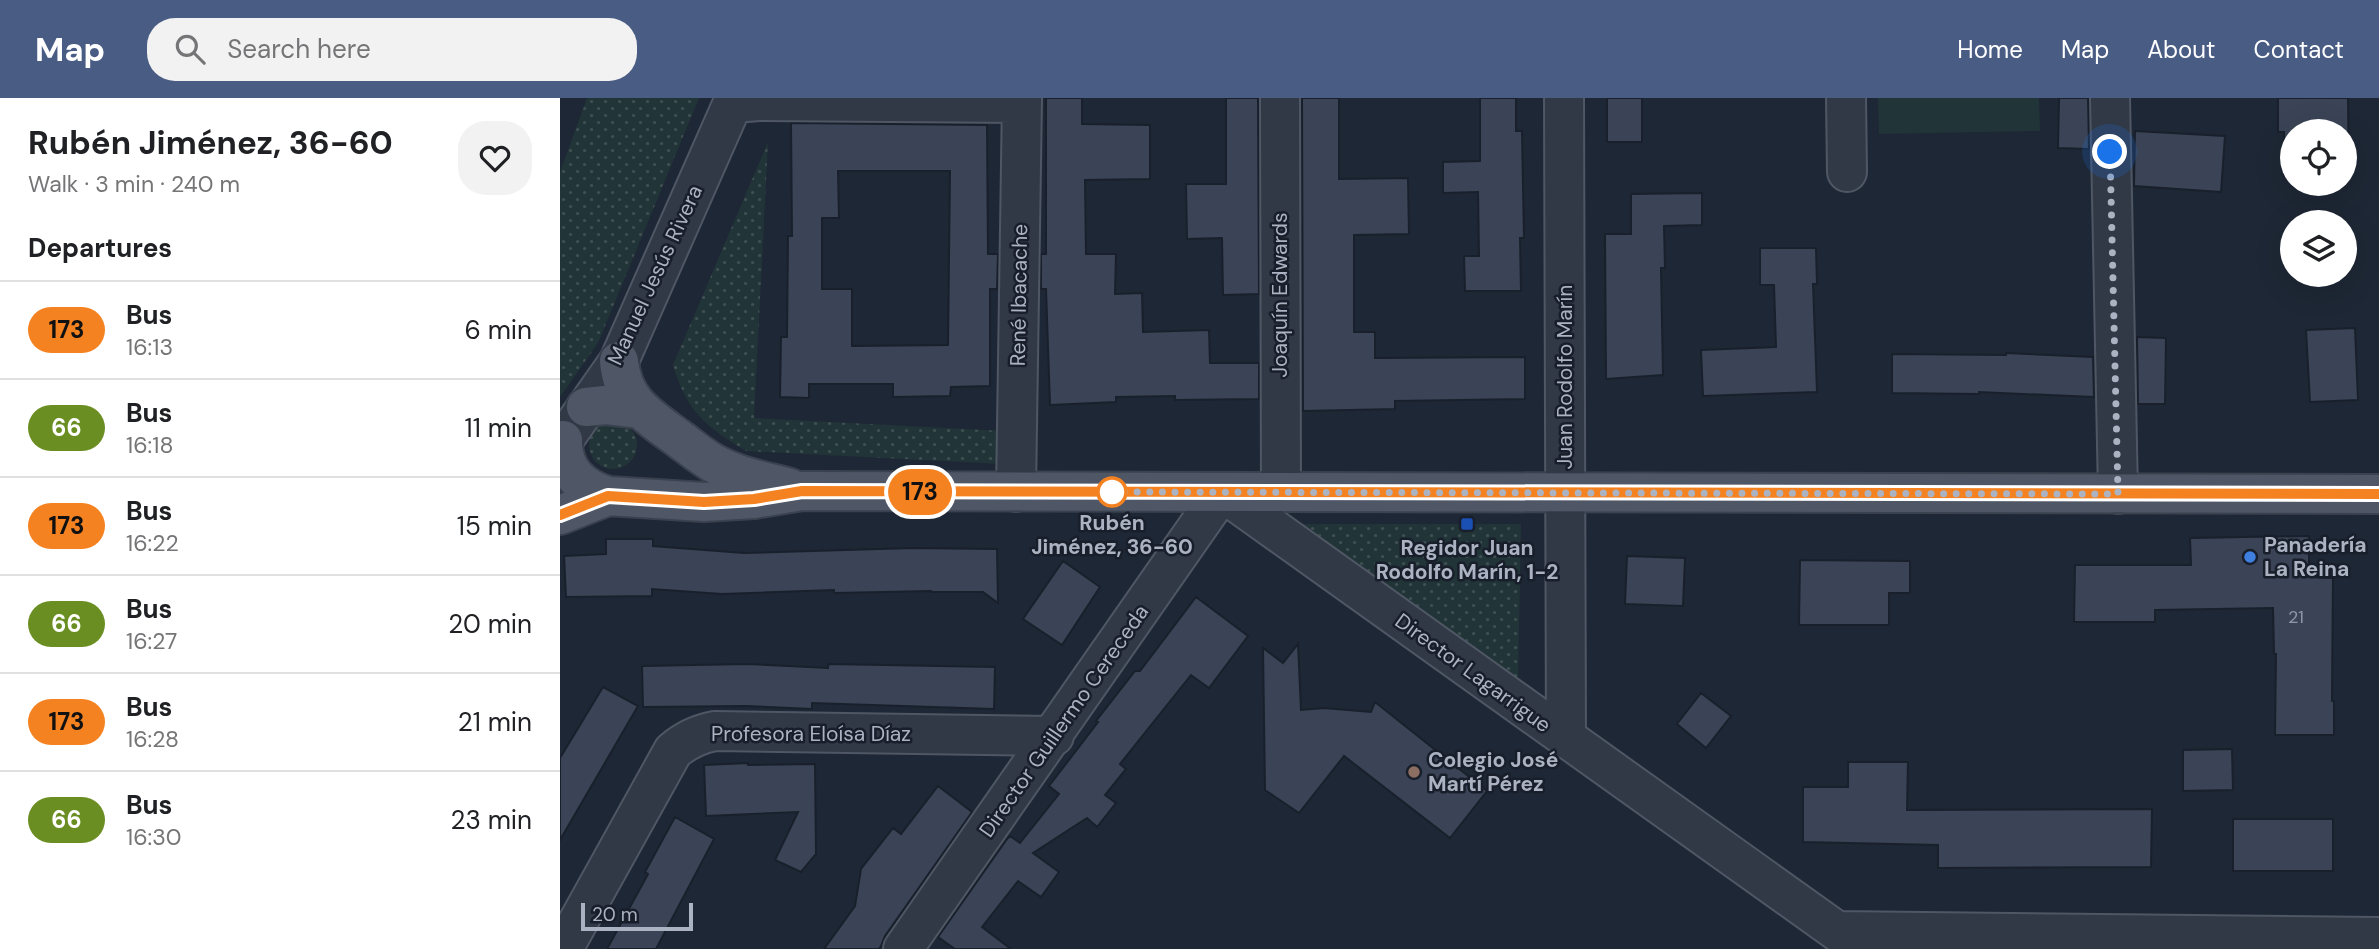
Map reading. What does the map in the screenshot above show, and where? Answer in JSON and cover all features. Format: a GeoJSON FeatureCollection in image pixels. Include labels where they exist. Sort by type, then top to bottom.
{"type":"FeatureCollection","features":[{"type":"Feature","properties":{"kind":"main road"},"geometry":{"type":"LineString","coordinates":[[618,360],[625,388],[639,410],[713,463],[748,477],[802,491]]}},
{"type":"Feature","properties":{"kind":"main road"},"geometry":{"type":"LineString","coordinates":[[586,407],[605,405],[639,410]]}},
{"type":"Feature","properties":{"kind":"main road"},"geometry":{"type":"LineString","coordinates":[[562,442],[566,465],[576,480],[592,491],[608,496],[704,502],[754,499],[802,491],[2379,494]]}},
{"type":"Feature","properties":{"kind":"main road"},"geometry":{"type":"LineString","coordinates":[[560,515],[608,496]]}},
{"type":"Feature","properties":{"kind":"street","name":"Joaquín Edwards"},"geometry":{"type":"LineString","coordinates":[[1280,98],[1281,492]]}},
{"type":"Feature","properties":{"kind":"street","name":"Juan Rodolfo Marín"},"geometry":{"type":"LineString","coordinates":[[1564,98],[1566,739]]}},
{"type":"Feature","properties":{"kind":"street"},"geometry":{"type":"LineString","coordinates":[[1846,98],[1847,172]]}},
{"type":"Feature","properties":{"kind":"street"},"geometry":{"type":"LineString","coordinates":[[2110,98],[2118,494]]}},
{"type":"Feature","properties":{"kind":"street"},"geometry":{"type":"LineString","coordinates":[[734,100],[1022,101]]}},
{"type":"Feature","properties":{"kind":"street","name":"Manuel Jesús Rivera"},"geometry":{"type":"LineString","coordinates":[[562,442],[618,360],[734,100]]}},
{"type":"Feature","properties":{"kind":"street","name":"René Ibacache"},"geometry":{"type":"LineString","coordinates":[[1016,492],[1022,101]]}},
{"type":"Feature","properties":{"kind":"street","name":"Director Guillermo Cereceda"},"geometry":{"type":"LineString","coordinates":[[903,949],[1222,492]]}},
{"type":"Feature","properties":{"kind":"street","name":"Director Lagarrigue"},"geometry":{"type":"LineString","coordinates":[[1222,492],[1850,940]]}},
{"type":"Feature","properties":{"kind":"street","name":"Profesora Eloísa Díaz"},"geometry":{"type":"LineString","coordinates":[[563,949],[673,751],[684,741],[699,734],[715,731],[1054,736]]}},
{"type":"Feature","properties":{"kind":"street"},"geometry":{"type":"LineString","coordinates":[[1850,940],[2379,937]]}},
{"type":"Feature","properties":{"kind":"green space"},"geometry":{"type":"Polygon","coordinates":[[[587,98],[699,98],[598,343],[560,397],[560,172],[587,98]]]}},
{"type":"Feature","properties":{"kind":"green space"},"geometry":{"type":"Polygon","coordinates":[[[1878,98],[2039,98],[2040,131],[1879,134],[1878,98]]]}},
{"type":"Feature","properties":{"kind":"green space"},"geometry":{"type":"Polygon","coordinates":[[[768,142],[754,418],[1004,431],[1002,464],[746,451],[719,434],[691,406],[673,365],[768,142]]]}},
{"type":"Feature","properties":{"kind":"green space"},"geometry":{"type":"Polygon","coordinates":[[[613,421],[630,428],[637,445],[630,462],[613,469],[596,462],[589,445],[596,428],[613,421]]]}},
{"type":"Feature","properties":{"kind":"green space"},"geometry":{"type":"Polygon","coordinates":[[[1298,524],[1521,524],[1518,683],[1298,524]]]}},
{"type":"Feature","properties":{"kind":"building"},"geometry":{"type":"Polygon","coordinates":[[[1046,98],[1082,98],[1082,124],[1150,125],[1150,179],[1085,180],[1086,254],[1116,254],[1115,294],[1142,293],[1143,332],[1209,330],[1210,363],[1259,363],[1259,399],[1175,400],[1175,396],[1116,397],[1116,402],[1050,405],[1046,289],[1041,289],[1041,254],[1046,254],[1046,98]]]}},
{"type":"Feature","properties":{"kind":"building"},"geometry":{"type":"Polygon","coordinates":[[[1226,98],[1258,98],[1259,294],[1223,295],[1222,238],[1187,239],[1186,184],[1226,184],[1226,98]]]}},
{"type":"Feature","properties":{"kind":"building"},"geometry":{"type":"Polygon","coordinates":[[[1302,98],[1339,98],[1339,179],[1408,178],[1409,234],[1354,235],[1354,332],[1375,332],[1375,358],[1525,357],[1525,399],[1395,401],[1395,409],[1303,411],[1302,98]]]}},
{"type":"Feature","properties":{"kind":"building"},"geometry":{"type":"Polygon","coordinates":[[[1480,98],[1516,98],[1516,131],[1522,131],[1524,238],[1520,238],[1521,291],[1465,291],[1464,256],[1479,256],[1478,192],[1443,193],[1443,162],[1480,161],[1480,98]]]}},
{"type":"Feature","properties":{"kind":"building"},"geometry":{"type":"Polygon","coordinates":[[[1607,98],[1642,98],[1642,142],[1607,142],[1607,98]]]}},
{"type":"Feature","properties":{"kind":"building"},"geometry":{"type":"Polygon","coordinates":[[[2059,98],[2088,98],[2089,149],[2058,148],[2059,98]]]}},
{"type":"Feature","properties":{"kind":"building"},"geometry":{"type":"Polygon","coordinates":[[[2278,98],[2348,98],[2348,119],[2280,119],[2278,132],[2278,98]]]}},
{"type":"Feature","properties":{"kind":"building"},"geometry":{"type":"Polygon","coordinates":[[[791,123],[987,125],[988,254],[998,254],[997,289],[990,289],[990,386],[951,387],[950,396],[893,397],[893,384],[809,384],[809,398],[780,397],[781,337],[787,337],[788,236],[792,236],[791,123]],[[838,171],[839,218],[822,218],[822,289],[852,289],[852,346],[948,345],[950,171],[838,171]]]}},
{"type":"Feature","properties":{"kind":"building"},"geometry":{"type":"Polygon","coordinates":[[[2135,131],[2225,136],[2221,192],[2134,186],[2135,131]]]}},
{"type":"Feature","properties":{"kind":"building"},"geometry":{"type":"Polygon","coordinates":[[[1702,193],[1702,225],[1664,226],[1665,268],[1661,268],[1663,375],[1606,379],[1605,234],[1631,234],[1631,194],[1702,193]]]}},
{"type":"Feature","properties":{"kind":"building"},"geometry":{"type":"Polygon","coordinates":[[[1760,248],[1816,248],[1817,284],[1813,284],[1817,392],[1703,396],[1701,350],[1776,347],[1774,285],[1760,285],[1760,248]]]}},
{"type":"Feature","properties":{"kind":"building"},"geometry":{"type":"Polygon","coordinates":[[[2355,328],[2358,400],[2310,402],[2306,330],[2355,328]]]}},
{"type":"Feature","properties":{"kind":"building"},"geometry":{"type":"Polygon","coordinates":[[[2137,337],[2166,338],[2165,404],[2138,404],[2137,337]]]}},
{"type":"Feature","properties":{"kind":"building"},"geometry":{"type":"Polygon","coordinates":[[[2006,353],[2093,357],[2094,397],[1979,392],[1892,393],[1892,354],[2006,353]]]}},
{"type":"Feature","properties":{"kind":"building"},"geometry":{"type":"Polygon","coordinates":[[[2309,536],[2309,577],[2333,578],[2334,735],[2275,735],[2276,654],[2273,608],[2155,610],[2155,622],[2074,622],[2075,565],[2191,565],[2190,538],[2309,536]]]}},
{"type":"Feature","properties":{"kind":"building"},"geometry":{"type":"Polygon","coordinates":[[[606,539],[653,539],[653,546],[744,553],[913,548],[997,549],[998,603],[983,592],[931,591],[834,593],[834,590],[722,594],[652,589],[652,596],[566,597],[564,556],[606,554],[606,539]]]}},
{"type":"Feature","properties":{"kind":"building"},"geometry":{"type":"Polygon","coordinates":[[[1627,556],[1685,558],[1683,606],[1625,604],[1627,556]]]}},
{"type":"Feature","properties":{"kind":"building"},"geometry":{"type":"Polygon","coordinates":[[[1800,560],[1910,561],[1910,593],[1889,593],[1889,625],[1799,625],[1800,560]]]}},
{"type":"Feature","properties":{"kind":"building"},"geometry":{"type":"Polygon","coordinates":[[[1063,561],[1100,587],[1062,645],[1023,619],[1063,561]]]}},
{"type":"Feature","properties":{"kind":"building"},"geometry":{"type":"Polygon","coordinates":[[[1196,597],[1248,636],[1209,688],[1191,675],[1120,764],[1126,769],[1105,795],[1116,803],[1097,827],[1087,818],[1033,853],[1059,872],[1041,897],[1018,881],[982,927],[1011,949],[955,949],[938,937],[1007,839],[1010,836],[1020,843],[1059,794],[1049,786],[1098,722],[1096,721],[1135,671],[1140,671],[1196,597]]]}},
{"type":"Feature","properties":{"kind":"building"},"geometry":{"type":"Polygon","coordinates":[[[1298,644],[1301,710],[1324,708],[1371,712],[1375,702],[1487,791],[1450,838],[1344,756],[1299,813],[1265,790],[1263,648],[1283,663],[1298,644]]]}},
{"type":"Feature","properties":{"kind":"building"},"geometry":{"type":"Polygon","coordinates":[[[747,664],[828,668],[828,664],[995,667],[994,709],[812,703],[812,709],[746,706],[643,707],[642,666],[747,664]]]}},
{"type":"Feature","properties":{"kind":"building"},"geometry":{"type":"Polygon","coordinates":[[[603,687],[638,706],[560,840],[560,758],[603,687]]]}},
{"type":"Feature","properties":{"kind":"building"},"geometry":{"type":"Polygon","coordinates":[[[1701,693],[1731,716],[1706,748],[1677,724],[1701,693]]]}},
{"type":"Feature","properties":{"kind":"building"},"geometry":{"type":"Polygon","coordinates":[[[2232,749],[2233,790],[2183,791],[2183,750],[2232,749]]]}},
{"type":"Feature","properties":{"kind":"building"},"geometry":{"type":"Polygon","coordinates":[[[1848,762],[1908,762],[1907,810],[2152,809],[2151,867],[1938,868],[1938,845],[1803,842],[1803,787],[1848,787],[1848,762]]]}},
{"type":"Feature","properties":{"kind":"building"},"geometry":{"type":"Polygon","coordinates":[[[815,764],[816,854],[801,872],[775,860],[798,812],[706,816],[704,765],[815,764]]]}},
{"type":"Feature","properties":{"kind":"building"},"geometry":{"type":"Polygon","coordinates":[[[938,786],[972,812],[885,936],[879,949],[824,949],[855,906],[861,869],[893,828],[901,834],[938,786]]]}},
{"type":"Feature","properties":{"kind":"building"},"geometry":{"type":"Polygon","coordinates":[[[675,817],[714,839],[656,949],[607,949],[648,874],[645,872],[675,817]]]}},
{"type":"Feature","properties":{"kind":"building"},"geometry":{"type":"Polygon","coordinates":[[[2233,819],[2333,819],[2333,871],[2233,871],[2233,819]]]}},
{"type":"Feature","properties":{"kind":"bus line","name":"173"},"geometry":{"type":"LineString","coordinates":[[560,515],[608,496],[704,502],[754,499],[802,491],[2379,494]]}},
{"type":"Feature","properties":{"kind":"place","name":"Rubén Jiménez, 36-60"},"geometry":{"type":"Point","coordinates":[1112,492]}},
{"type":"Feature","properties":{"kind":"place","name":"Regidor Juan Rodolfo Marín, 1-2"},"geometry":{"type":"Point","coordinates":[1467,524]}},
{"type":"Feature","properties":{"kind":"place","name":"Panadería La Reina"},"geometry":{"type":"Point","coordinates":[2250,557]}},
{"type":"Feature","properties":{"kind":"place","name":"Colegio José Martí Pérez"},"geometry":{"type":"Point","coordinates":[1414,772]}},
{"type":"Feature","properties":{"kind":"route"},"geometry":{"type":"LineString","coordinates":[[1112,492],[2118,494],[2110,152]]}}]}
